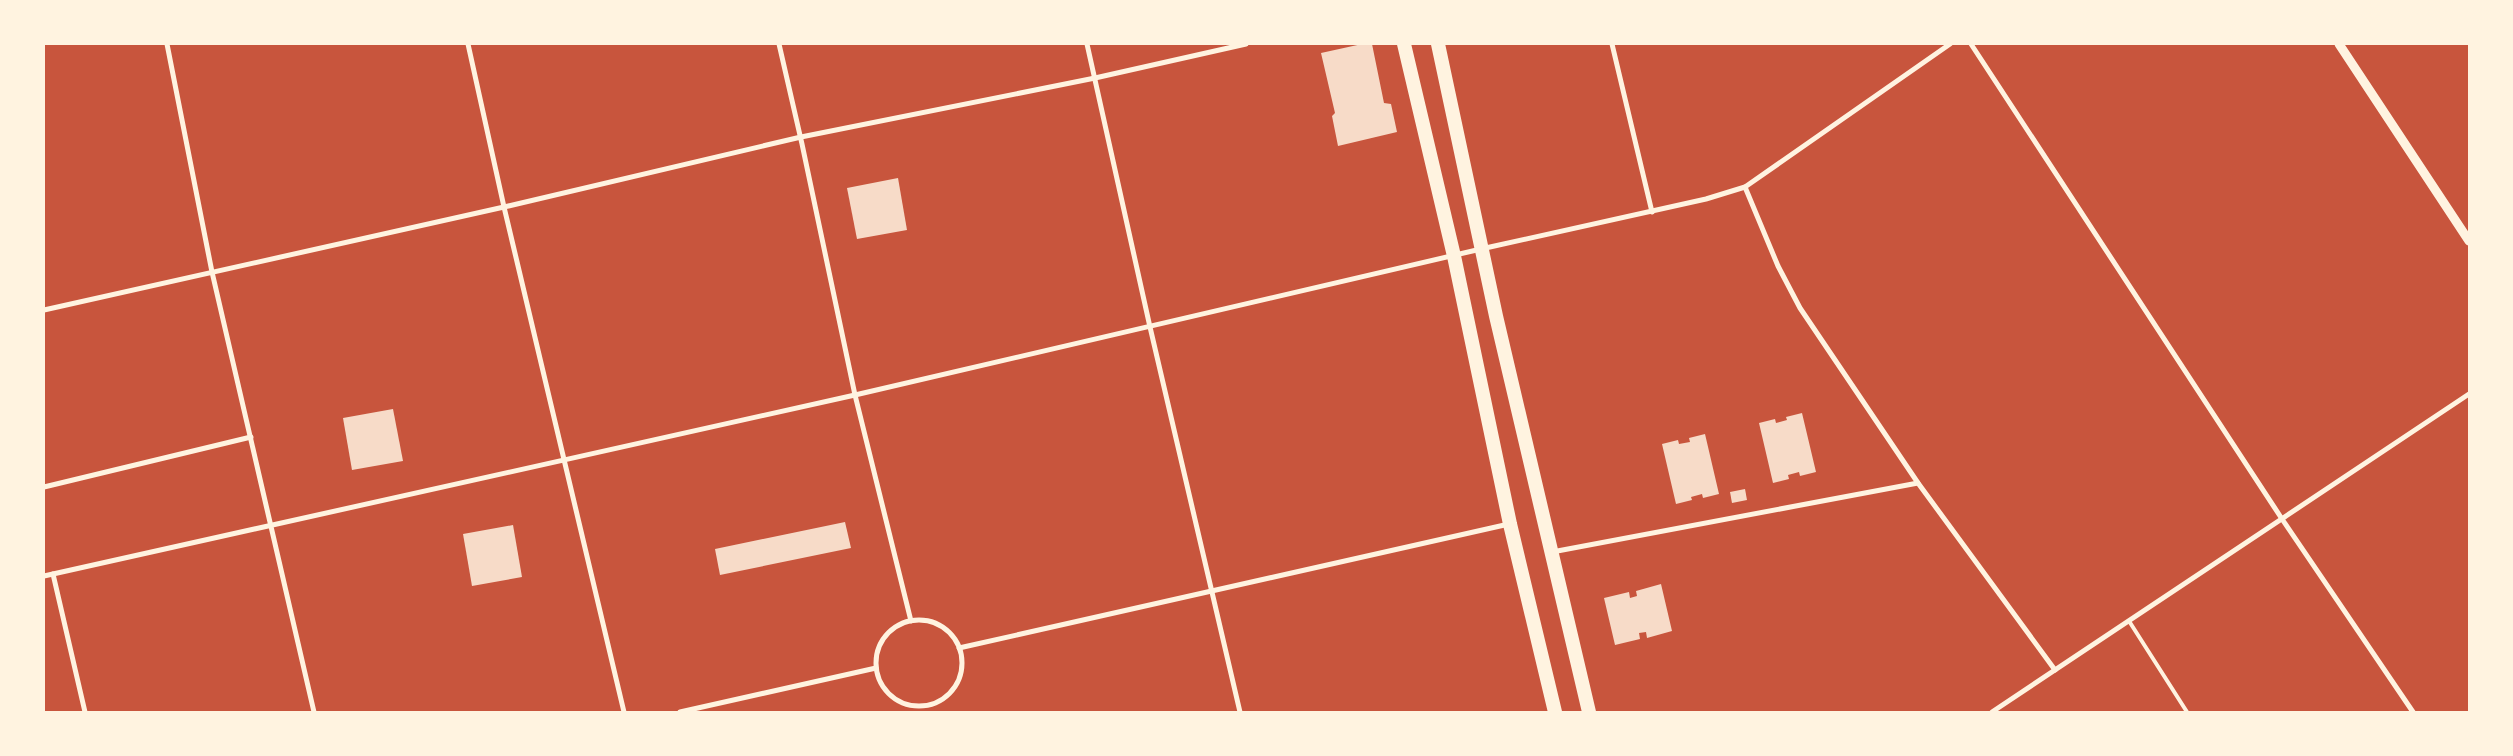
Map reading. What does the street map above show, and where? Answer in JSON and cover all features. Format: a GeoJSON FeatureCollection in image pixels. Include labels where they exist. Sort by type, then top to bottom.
{"type":"FeatureCollection","features":[{"type":"Feature","properties":{"kind":"highway"},"geometry":{"type":"LineString","coordinates":[[1404,44],[1454,256],[1510,524],[1555,712]]}},
{"type":"Feature","properties":{"kind":"highway"},"geometry":{"type":"LineString","coordinates":[[1438,44],[1481,249],[1589,712]]}},
{"type":"Feature","properties":{"kind":"street"},"geometry":{"type":"LineString","coordinates":[[167,44],[212,272],[314,712]]}},
{"type":"Feature","properties":{"kind":"street"},"geometry":{"type":"LineString","coordinates":[[468,44],[504,208],[624,712]]}},
{"type":"Feature","properties":{"kind":"street"},"geometry":{"type":"LineString","coordinates":[[779,44],[801,137],[855,395],[911,621]]}},
{"type":"Feature","properties":{"kind":"street"},"geometry":{"type":"LineString","coordinates":[[1087,44],[1150,327],[1240,712]]}},
{"type":"Feature","properties":{"kind":"street"},"geometry":{"type":"LineString","coordinates":[[44,310],[504,208],[801,137],[1094,78],[1246,44]]}},
{"type":"Feature","properties":{"kind":"street"},"geometry":{"type":"LineString","coordinates":[[1612,44],[1652,212]]}},
{"type":"Feature","properties":{"kind":"street"},"geometry":{"type":"LineString","coordinates":[[44,576],[855,395],[1481,249],[1706,199],[1744,187],[1950,44]]}},
{"type":"Feature","properties":{"kind":"street"},"geometry":{"type":"LineString","coordinates":[[1971,44],[2282,518],[2413,712]]}},
{"type":"Feature","properties":{"kind":"street"},"geometry":{"type":"LineString","coordinates":[[2339,44],[2469,241]]}},
{"type":"Feature","properties":{"kind":"street"},"geometry":{"type":"LineString","coordinates":[[1744,187],[1778,266],[1800,308],[1918,483],[2055,670]]}},
{"type":"Feature","properties":{"kind":"street"},"geometry":{"type":"LineString","coordinates":[[1992,712],[2469,394]]}},
{"type":"Feature","properties":{"kind":"street"},"geometry":{"type":"LineString","coordinates":[[44,487],[251,438]]}},
{"type":"Feature","properties":{"kind":"street"},"geometry":{"type":"LineString","coordinates":[[1551,552],[1918,483]]}},
{"type":"Feature","properties":{"kind":"street"},"geometry":{"type":"LineString","coordinates":[[959,648],[1212,589],[1510,524]]}},
{"type":"Feature","properties":{"kind":"street"},"geometry":{"type":"LineString","coordinates":[[53,574],[84,712]]}},
{"type":"Feature","properties":{"kind":"street"},"geometry":{"type":"LineString","coordinates":[[923,620],[945,629],[959,648],[962,660],[957,683],[950,692],[930,704],[915,706],[901,702],[889,694],[880,682],[876,668],[877,655],[881,643],[888,633],[899,625],[923,620]]}},
{"type":"Feature","properties":{"kind":"street"},"geometry":{"type":"LineString","coordinates":[[680,712],[876,668]]}},
{"type":"Feature","properties":{"kind":"street"},"geometry":{"type":"LineString","coordinates":[[930,704],[932,712]]}},
{"type":"Feature","properties":{"kind":"lane"},"geometry":{"type":"LineString","coordinates":[[2129,621],[2187,712]]}},
{"type":"Feature","properties":{"kind":"building"},"geometry":{"type":"Polygon","coordinates":[[[1362,44],[1372,44],[1384,103],[1391,104],[1397,132],[1338,146],[1332,116],[1335,113],[1321,53],[1362,44]]]}},
{"type":"Feature","properties":{"kind":"building"},"geometry":{"type":"Polygon","coordinates":[[[898,178],[907,230],[857,239],[847,188],[898,178]]]}},
{"type":"Feature","properties":{"kind":"building"},"geometry":{"type":"Polygon","coordinates":[[[393,409],[403,461],[352,470],[343,418],[393,409]]]}},
{"type":"Feature","properties":{"kind":"building"},"geometry":{"type":"Polygon","coordinates":[[[1802,413],[1816,472],[1800,476],[1799,472],[1788,475],[1789,479],[1773,483],[1759,423],[1775,419],[1776,423],[1787,420],[1786,417],[1802,413]]]}},
{"type":"Feature","properties":{"kind":"building"},"geometry":{"type":"Polygon","coordinates":[[[1705,434],[1719,494],[1703,498],[1702,494],[1691,497],[1692,500],[1676,504],[1662,444],[1678,440],[1679,444],[1690,442],[1689,438],[1705,434]]]}},
{"type":"Feature","properties":{"kind":"building"},"geometry":{"type":"Polygon","coordinates":[[[1745,489],[1747,500],[1732,503],[1730,492],[1745,489]]]}},
{"type":"Feature","properties":{"kind":"building"},"geometry":{"type":"Polygon","coordinates":[[[845,522],[851,548],[720,575],[715,549],[845,522]]]}},
{"type":"Feature","properties":{"kind":"building"},"geometry":{"type":"Polygon","coordinates":[[[513,525],[522,577],[472,586],[463,534],[513,525]]]}},
{"type":"Feature","properties":{"kind":"building"},"geometry":{"type":"Polygon","coordinates":[[[1661,584],[1672,631],[1647,638],[1646,632],[1639,633],[1640,639],[1615,645],[1604,598],[1629,592],[1630,598],[1637,596],[1636,591],[1661,584]]]}}]}
